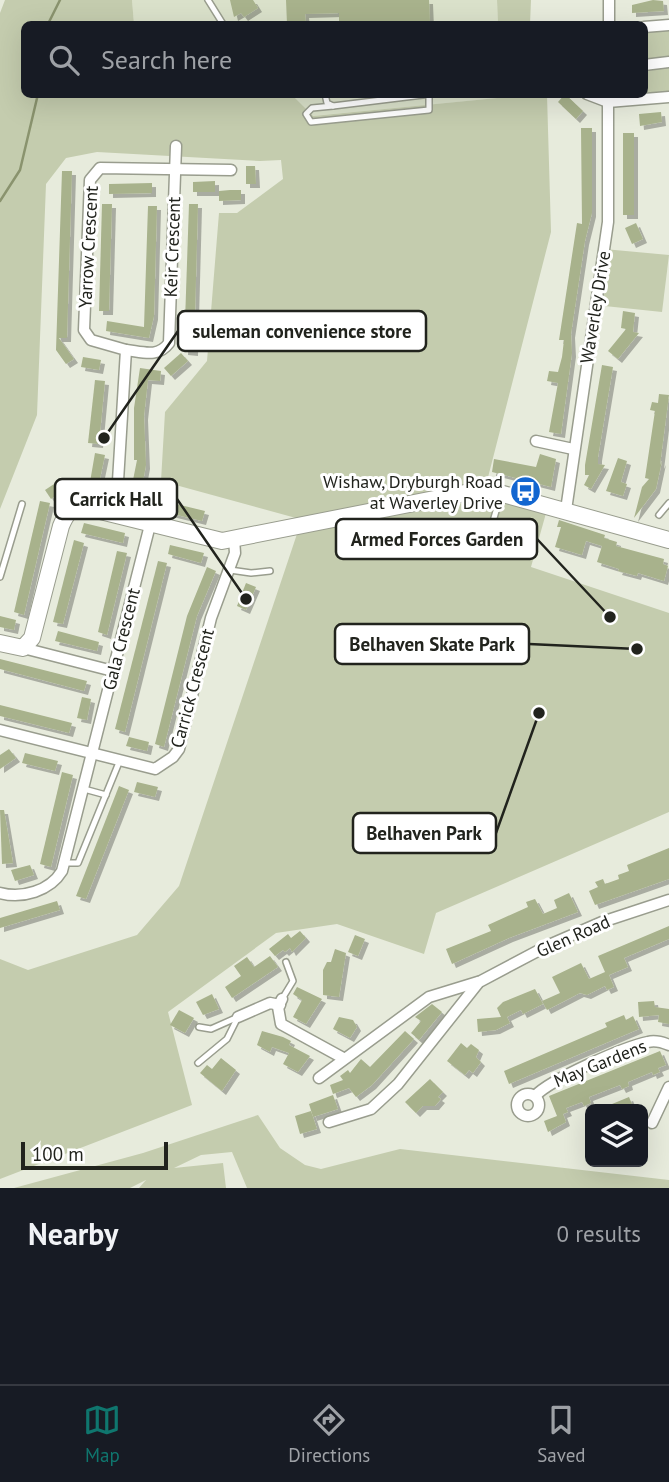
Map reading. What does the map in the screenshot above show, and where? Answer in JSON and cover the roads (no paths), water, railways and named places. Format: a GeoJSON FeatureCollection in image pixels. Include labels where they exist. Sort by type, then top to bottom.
{"type":"FeatureCollection","features":[{"type":"Feature","properties":{"kind":"street"},"geometry":{"type":"LineString","coordinates":[[609,0],[609,21]]}},
{"type":"Feature","properties":{"kind":"street"},"geometry":{"type":"LineString","coordinates":[[648,27],[669,25]]}},
{"type":"Feature","properties":{"kind":"street"},"geometry":{"type":"LineString","coordinates":[[648,65],[669,62]]}},
{"type":"Feature","properties":{"kind":"street"},"geometry":{"type":"LineString","coordinates":[[648,97],[669,97]]}},
{"type":"Feature","properties":{"kind":"street","name":"Waverley Drive"},"geometry":{"type":"LineString","coordinates":[[566,510],[608,222],[608,98]]}},
{"type":"Feature","properties":{"kind":"street","name":"Keir Crescent"},"geometry":{"type":"LineString","coordinates":[[127,350],[153,354],[163,351],[169,343],[176,146]]}},
{"type":"Feature","properties":{"kind":"street","name":"Yarrow Crescent"},"geometry":{"type":"LineString","coordinates":[[127,350],[91,340],[84,330],[90,180],[100,168],[230,170]]}},
{"type":"Feature","properties":{"kind":"street"},"geometry":{"type":"LineString","coordinates":[[109,514],[118,481],[127,350]]}},
{"type":"Feature","properties":{"kind":"street"},"geometry":{"type":"LineString","coordinates":[[536,440],[573,449]]}},
{"type":"Feature","properties":{"kind":"street"},"geometry":{"type":"LineString","coordinates":[[23,648],[32,638],[65,514],[74,508],[83,507],[205,538],[234,539],[279,532],[474,489],[566,510],[669,540]]}},
{"type":"Feature","properties":{"kind":"street","name":"Gala Crescent"},"geometry":{"type":"LineString","coordinates":[[0,893],[23,895],[50,884],[57,878],[64,863],[94,754],[150,525]]}},
{"type":"Feature","properties":{"kind":"street","name":"Carrick Crescent"},"geometry":{"type":"LineString","coordinates":[[94,754],[155,769],[173,757],[179,749],[211,618],[235,553],[234,539]]}},
{"type":"Feature","properties":{"kind":"street"},"geometry":{"type":"LineString","coordinates":[[0,643],[113,671]]}},
{"type":"Feature","properties":{"kind":"street"},"geometry":{"type":"LineString","coordinates":[[0,730],[94,754]]}},
{"type":"Feature","properties":{"kind":"street","name":"Glen Road"},"geometry":{"type":"LineString","coordinates":[[319,1078],[429,997],[481,981],[581,931],[635,909],[669,900]]}},
{"type":"Feature","properties":{"kind":"street","name":"Glen Road"},"geometry":{"type":"LineString","coordinates":[[329,1122],[371,1109],[398,1084],[481,981]]}},
{"type":"Feature","properties":{"kind":"street"},"geometry":{"type":"LineString","coordinates":[[238,1017],[270,1003],[281,1002],[279,1017],[287,1029],[343,1058]]}},
{"type":"Feature","properties":{"kind":"street","name":"May Gardens"},"geometry":{"type":"LineString","coordinates":[[535,1096],[549,1084],[637,1046],[653,1041],[669,1045]]}},
{"type":"Feature","properties":{"kind":"street"},"geometry":{"type":"LineString","coordinates":[[652,1123],[669,1087]]}},
{"type":"Feature","properties":{"kind":"lane"},"geometry":{"type":"LineString","coordinates":[[208,0],[221,21]]}},
{"type":"Feature","properties":{"kind":"lane"},"geometry":{"type":"LineString","coordinates":[[327,98],[330,105]]}},
{"type":"Feature","properties":{"kind":"lane"},"geometry":{"type":"LineString","coordinates":[[399,98],[312,108],[306,114],[311,122],[429,110],[429,98]]}},
{"type":"Feature","properties":{"kind":"lane"},"geometry":{"type":"LineString","coordinates":[[492,525],[501,494]]}},
{"type":"Feature","properties":{"kind":"lane"},"geometry":{"type":"LineString","coordinates":[[659,515],[669,503]]}},
{"type":"Feature","properties":{"kind":"lane"},"geometry":{"type":"LineString","coordinates":[[0,578],[22,504]]}},
{"type":"Feature","properties":{"kind":"lane"},"geometry":{"type":"LineString","coordinates":[[230,570],[251,573],[270,571]]}},
{"type":"Feature","properties":{"kind":"lane"},"geometry":{"type":"LineString","coordinates":[[64,863],[78,863],[120,760]]}},
{"type":"Feature","properties":{"kind":"lane"},"geometry":{"type":"LineString","coordinates":[[84,789],[106,795]]}},
{"type":"Feature","properties":{"kind":"lane"},"geometry":{"type":"LineString","coordinates":[[75,822],[93,828]]}},
{"type":"Feature","properties":{"kind":"lane"},"geometry":{"type":"LineString","coordinates":[[281,1002],[293,981],[286,962]]}},
{"type":"Feature","properties":{"kind":"lane"},"geometry":{"type":"LineString","coordinates":[[200,1027],[211,1029],[238,1017]]}},
{"type":"Feature","properties":{"kind":"lane"},"geometry":{"type":"LineString","coordinates":[[198,1063],[227,1039],[238,1017]]}},
{"type":"Feature","properties":{"kind":"waterway"},"geometry":{"type":"LineString","coordinates":[[50,21],[60,0]]}},
{"type":"Feature","properties":{"kind":"waterway"},"geometry":{"type":"LineString","coordinates":[[0,201],[20,170],[37,98]]}},
{"type":"Feature","properties":{"kind":"place","name":"suleman convenience store"},"geometry":{"type":"Point","coordinates":[104,438]}},
{"type":"Feature","properties":{"kind":"place","name":"Wishaw, Dryburgh Road at Waverley Drive"},"geometry":{"type":"Point","coordinates":[526,491]}},
{"type":"Feature","properties":{"kind":"place","name":"Carrick Hall"},"geometry":{"type":"Point","coordinates":[246,599]}},
{"type":"Feature","properties":{"kind":"place","name":"Armed Forces Garden"},"geometry":{"type":"Point","coordinates":[610,617]}},
{"type":"Feature","properties":{"kind":"place","name":"Belhaven Skate Park"},"geometry":{"type":"Point","coordinates":[637,649]}},
{"type":"Feature","properties":{"kind":"place","name":"Belhaven Park"},"geometry":{"type":"Point","coordinates":[539,713]}}]}
